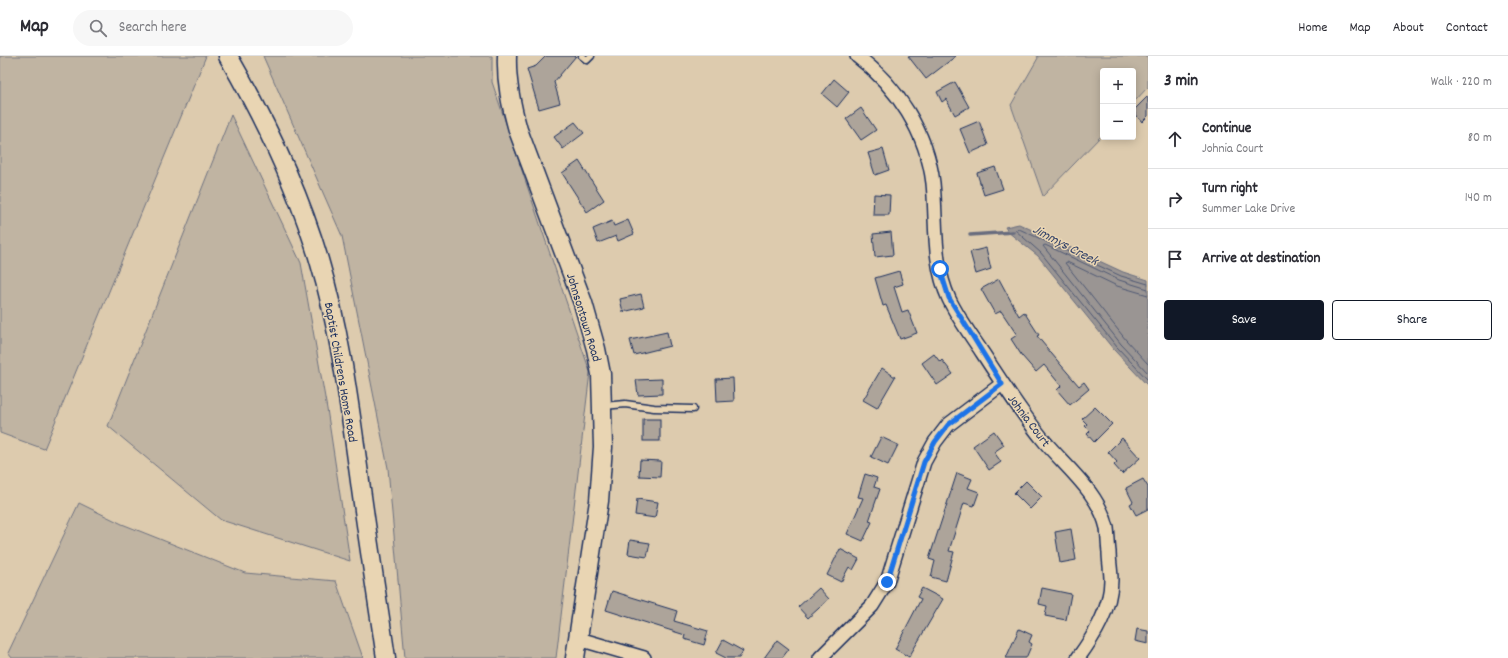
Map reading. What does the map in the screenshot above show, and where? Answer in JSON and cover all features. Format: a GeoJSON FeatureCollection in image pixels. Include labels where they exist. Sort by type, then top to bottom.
{"type":"FeatureCollection","features":[{"type":"Feature","properties":{"kind":"street","name":"Baptist Childrens Home Road"},"geometry":{"type":"LineString","coordinates":[[228,56],[272,140],[293,190],[319,260],[337,334],[386,658]]}},
{"type":"Feature","properties":{"kind":"street","name":"Johnsontown Road"},"geometry":{"type":"LineString","coordinates":[[507,56],[506,77],[511,104],[521,137],[583,303],[596,349],[601,374],[603,447],[599,501],[575,658]]}},
{"type":"Feature","properties":{"kind":"street","name":"Johnia Court"},"geometry":{"type":"LineString","coordinates":[[857,56],[886,82],[901,100],[920,134],[929,159],[933,184],[936,247],[940,269],[949,298],[1002,384],[1045,442],[1089,491],[1099,508],[1107,528],[1111,580],[1109,594],[1094,637],[1078,658]]}},
{"type":"Feature","properties":{"kind":"street"},"geometry":{"type":"LineString","coordinates":[[820,658],[872,606],[887,582],[924,462],[935,442],[948,425],[1002,384]]}},
{"type":"Feature","properties":{"kind":"street"},"geometry":{"type":"LineString","coordinates":[[579,639],[644,658]]}},
{"type":"Feature","properties":{"kind":"lane"},"geometry":{"type":"LineString","coordinates":[[582,56],[587,60],[591,56]]}},
{"type":"Feature","properties":{"kind":"lane"},"geometry":{"type":"LineString","coordinates":[[603,406],[625,404],[654,408],[693,409]]}},
{"type":"Feature","properties":{"kind":"shaded area"},"geometry":{"type":"Polygon","coordinates":[[[0,56],[206,56],[44,449],[0,433],[0,56]]]}},
{"type":"Feature","properties":{"kind":"shaded area"},"geometry":{"type":"Polygon","coordinates":[[[263,56],[492,56],[492,82],[590,372],[556,658],[405,658],[388,468],[342,236],[263,56]]]}},
{"type":"Feature","properties":{"kind":"shaded area"},"geometry":{"type":"Polygon","coordinates":[[[1037,56],[1148,56],[1148,87],[1136,100],[1136,68],[1100,68],[1100,137],[1043,196],[1011,105],[1038,58],[1037,56]]]}},
{"type":"Feature","properties":{"kind":"shaded area"},"geometry":{"type":"Polygon","coordinates":[[[231,115],[301,263],[327,409],[350,561],[221,520],[108,426],[231,115]]]}},
{"type":"Feature","properties":{"kind":"shaded area"},"geometry":{"type":"Polygon","coordinates":[[[79,503],[122,524],[245,573],[336,581],[363,658],[12,658],[8,653],[79,503]]]}},
{"type":"Feature","properties":{"kind":"water"},"geometry":{"type":"Polygon","coordinates":[[[1019,224],[1123,272],[1148,280],[1148,386],[1114,350],[1038,256],[1008,232],[1005,227],[1019,224]]]}},
{"type":"Feature","properties":{"kind":"building"},"geometry":{"type":"Polygon","coordinates":[[[546,56],[576,56],[554,82],[560,103],[539,109],[527,69],[536,66],[546,56]]]}},
{"type":"Feature","properties":{"kind":"building"},"geometry":{"type":"Polygon","coordinates":[[[908,56],[956,56],[926,79],[908,56]]]}},
{"type":"Feature","properties":{"kind":"building"},"geometry":{"type":"Polygon","coordinates":[[[834,79],[849,92],[837,107],[822,94],[834,79]]]}},
{"type":"Feature","properties":{"kind":"building"},"geometry":{"type":"Polygon","coordinates":[[[955,82],[969,107],[955,115],[946,99],[942,102],[937,92],[955,82]]]}},
{"type":"Feature","properties":{"kind":"building"},"geometry":{"type":"Polygon","coordinates":[[[1148,96],[1148,116],[1142,122],[1136,115],[1136,108],[1148,96]]]}},
{"type":"Feature","properties":{"kind":"building"},"geometry":{"type":"Polygon","coordinates":[[[861,108],[876,130],[861,140],[846,119],[861,108]]]}},
{"type":"Feature","properties":{"kind":"building"},"geometry":{"type":"Polygon","coordinates":[[[979,121],[988,145],[970,153],[960,129],[979,121]]]}},
{"type":"Feature","properties":{"kind":"building"},"geometry":{"type":"Polygon","coordinates":[[[575,122],[584,133],[563,149],[554,137],[575,122]]]}},
{"type":"Feature","properties":{"kind":"building"},"geometry":{"type":"Polygon","coordinates":[[[883,149],[889,170],[875,175],[868,153],[883,149]]]}},
{"type":"Feature","properties":{"kind":"building"},"geometry":{"type":"Polygon","coordinates":[[[579,161],[604,200],[587,212],[562,173],[579,161]]]}},
{"type":"Feature","properties":{"kind":"building"},"geometry":{"type":"Polygon","coordinates":[[[995,167],[1003,189],[984,195],[977,173],[995,167]]]}},
{"type":"Feature","properties":{"kind":"building"},"geometry":{"type":"Polygon","coordinates":[[[874,194],[890,195],[889,215],[873,215],[874,194]]]}},
{"type":"Feature","properties":{"kind":"building"},"geometry":{"type":"Polygon","coordinates":[[[628,220],[634,234],[618,241],[616,236],[598,243],[593,229],[612,221],[614,226],[628,220]]]}},
{"type":"Feature","properties":{"kind":"building"},"geometry":{"type":"Polygon","coordinates":[[[891,232],[893,255],[875,257],[873,234],[891,232]]]}},
{"type":"Feature","properties":{"kind":"building"},"geometry":{"type":"Polygon","coordinates":[[[986,248],[991,269],[976,274],[970,252],[986,248]]]}},
{"type":"Feature","properties":{"kind":"building"},"geometry":{"type":"Polygon","coordinates":[[[899,271],[903,284],[894,287],[902,312],[908,310],[917,333],[900,339],[886,305],[883,306],[875,278],[899,271]]]}},
{"type":"Feature","properties":{"kind":"building"},"geometry":{"type":"Polygon","coordinates":[[[999,279],[1019,316],[1024,312],[1039,335],[1037,336],[1061,365],[1079,386],[1084,382],[1089,389],[1070,405],[1057,390],[1061,386],[1044,365],[1036,372],[1022,356],[1011,339],[1017,335],[1001,311],[995,314],[981,289],[999,279]]]}},
{"type":"Feature","properties":{"kind":"building"},"geometry":{"type":"Polygon","coordinates":[[[641,294],[644,307],[623,312],[620,299],[641,294]]]}},
{"type":"Feature","properties":{"kind":"building"},"geometry":{"type":"Polygon","coordinates":[[[667,332],[670,346],[634,355],[630,340],[667,332]]]}},
{"type":"Feature","properties":{"kind":"building"},"geometry":{"type":"Polygon","coordinates":[[[934,354],[940,362],[942,360],[953,374],[937,385],[922,363],[934,354]]]}},
{"type":"Feature","properties":{"kind":"building"},"geometry":{"type":"Polygon","coordinates":[[[882,368],[895,377],[877,408],[863,400],[882,368]]]}},
{"type":"Feature","properties":{"kind":"building"},"geometry":{"type":"Polygon","coordinates":[[[733,378],[734,401],[717,402],[716,379],[733,378]]]}},
{"type":"Feature","properties":{"kind":"building"},"geometry":{"type":"Polygon","coordinates":[[[662,379],[662,394],[638,395],[636,380],[662,379]]]}},
{"type":"Feature","properties":{"kind":"building"},"geometry":{"type":"Polygon","coordinates":[[[1095,407],[1112,424],[1094,442],[1087,434],[1090,431],[1085,426],[1087,424],[1082,419],[1095,407]]]}},
{"type":"Feature","properties":{"kind":"building"},"geometry":{"type":"Polygon","coordinates":[[[643,419],[660,419],[660,441],[643,441],[643,419]]]}},
{"type":"Feature","properties":{"kind":"building"},"geometry":{"type":"Polygon","coordinates":[[[994,431],[1004,445],[994,452],[1001,462],[989,470],[973,446],[994,431]]]}},
{"type":"Feature","properties":{"kind":"building"},"geometry":{"type":"Polygon","coordinates":[[[881,437],[898,445],[888,465],[871,457],[881,437]]]}},
{"type":"Feature","properties":{"kind":"building"},"geometry":{"type":"Polygon","coordinates":[[[1122,438],[1140,458],[1122,474],[1114,465],[1117,462],[1108,452],[1122,438]]]}},
{"type":"Feature","properties":{"kind":"building"},"geometry":{"type":"Polygon","coordinates":[[[640,460],[661,461],[660,477],[639,476],[640,460]]]}},
{"type":"Feature","properties":{"kind":"building"},"geometry":{"type":"Polygon","coordinates":[[[957,473],[972,479],[968,488],[979,492],[974,506],[964,503],[949,551],[954,552],[946,581],[931,577],[935,561],[929,559],[957,473]]]}},
{"type":"Feature","properties":{"kind":"building"},"geometry":{"type":"Polygon","coordinates":[[[865,474],[877,478],[874,487],[880,489],[869,521],[872,522],[863,541],[847,534],[863,498],[858,497],[865,474]]]}},
{"type":"Feature","properties":{"kind":"building"},"geometry":{"type":"Polygon","coordinates":[[[1143,479],[1148,487],[1148,509],[1136,515],[1130,504],[1133,502],[1126,488],[1143,479]]]}},
{"type":"Feature","properties":{"kind":"building"},"geometry":{"type":"Polygon","coordinates":[[[1026,481],[1042,497],[1030,509],[1014,493],[1026,481]]]}},
{"type":"Feature","properties":{"kind":"building"},"geometry":{"type":"Polygon","coordinates":[[[637,499],[658,502],[655,518],[635,515],[637,499]]]}},
{"type":"Feature","properties":{"kind":"building"},"geometry":{"type":"Polygon","coordinates":[[[1071,529],[1076,560],[1060,563],[1055,532],[1071,529]]]}},
{"type":"Feature","properties":{"kind":"building"},"geometry":{"type":"Polygon","coordinates":[[[630,540],[650,543],[647,557],[628,554],[630,540]]]}},
{"type":"Feature","properties":{"kind":"building"},"geometry":{"type":"Polygon","coordinates":[[[840,549],[859,559],[853,570],[849,567],[841,582],[827,575],[840,549]]]}},
{"type":"Feature","properties":{"kind":"building"},"geometry":{"type":"Polygon","coordinates":[[[819,588],[829,599],[808,618],[798,607],[819,588]]]}},
{"type":"Feature","properties":{"kind":"building"},"geometry":{"type":"Polygon","coordinates":[[[922,588],[943,599],[909,657],[895,649],[921,599],[917,597],[922,588]]]}},
{"type":"Feature","properties":{"kind":"building"},"geometry":{"type":"Polygon","coordinates":[[[1042,588],[1071,594],[1066,620],[1045,616],[1047,606],[1039,604],[1042,588]]]}},
{"type":"Feature","properties":{"kind":"building"},"geometry":{"type":"Polygon","coordinates":[[[612,591],[677,611],[674,621],[708,631],[704,645],[684,639],[685,635],[606,610],[612,591]]]}},
{"type":"Feature","properties":{"kind":"building"},"geometry":{"type":"Polygon","coordinates":[[[1019,629],[1032,635],[1029,642],[1032,644],[1026,658],[1006,658],[1019,629]]]}},
{"type":"Feature","properties":{"kind":"building"},"geometry":{"type":"Polygon","coordinates":[[[1137,629],[1148,631],[1148,644],[1135,641],[1137,629]]]}},
{"type":"Feature","properties":{"kind":"building"},"geometry":{"type":"Polygon","coordinates":[[[723,640],[743,651],[739,658],[726,658],[716,653],[723,640]]]}},
{"type":"Feature","properties":{"kind":"building"},"geometry":{"type":"Polygon","coordinates":[[[777,640],[789,649],[782,658],[764,658],[777,640]]]}},
{"type":"Feature","properties":{"kind":"waterway","name":"Jimmys Creek"},"geometry":{"type":"LineString","coordinates":[[970,235],[1013,232]]}},
{"type":"Feature","properties":{"kind":"route"},"geometry":{"type":"LineString","coordinates":[[887,582],[924,462],[935,442],[948,425],[1002,384],[949,298],[940,269]]}}]}
